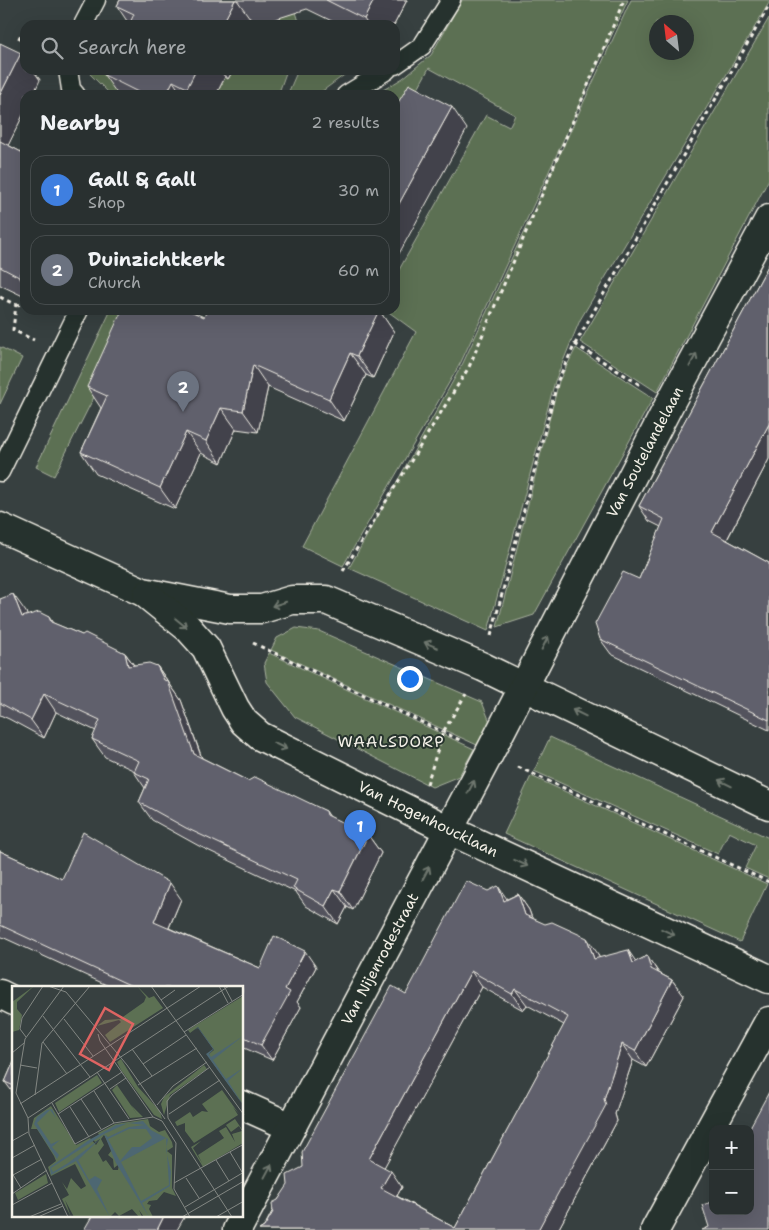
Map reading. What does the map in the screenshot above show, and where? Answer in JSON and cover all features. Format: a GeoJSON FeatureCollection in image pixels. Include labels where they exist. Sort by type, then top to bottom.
{"type":"FeatureCollection","features":[{"type":"Feature","properties":{"kind":"street","name":"Van Soutelandelaan"},"geometry":{"type":"LineString","coordinates":[[522,686],[769,219]]}},
{"type":"Feature","properties":{"kind":"street","name":"Van Hogenhoucklaan"},"geometry":{"type":"LineString","coordinates":[[0,527],[144,592],[230,609],[262,608],[292,600],[326,600],[483,667],[769,804]]}},
{"type":"Feature","properties":{"kind":"street","name":"Van Hogenhoucklaan"},"geometry":{"type":"LineString","coordinates":[[144,592],[188,628],[206,648],[235,708],[244,722],[260,736],[449,830],[769,979]]}},
{"type":"Feature","properties":{"kind":"street","name":"Van Nijenrodestraat"},"geometry":{"type":"LineString","coordinates":[[244,1217],[489,754],[522,686]]}},
{"type":"Feature","properties":{"kind":"street"},"geometry":{"type":"LineString","coordinates":[[0,994],[12,1000]]}},
{"type":"Feature","properties":{"kind":"street"},"geometry":{"type":"LineString","coordinates":[[655,1230],[769,1021]]}},
{"type":"Feature","properties":{"kind":"street"},"geometry":{"type":"LineString","coordinates":[[244,1106],[292,1127]]}},
{"type":"Feature","properties":{"kind":"street","name":"Van Nijenrodestraat"},"geometry":{"type":"LineString","coordinates":[[237,1230],[243,1218]]}},
{"type":"Feature","properties":{"kind":"lane"},"geometry":{"type":"LineString","coordinates":[[86,20],[96,0]]}},
{"type":"Feature","properties":{"kind":"lane"},"geometry":{"type":"LineString","coordinates":[[400,61],[422,46],[451,0]]}},
{"type":"Feature","properties":{"kind":"lane"},"geometry":{"type":"LineString","coordinates":[[69,75],[71,90]]}},
{"type":"Feature","properties":{"kind":"lane"},"geometry":{"type":"LineString","coordinates":[[354,90],[379,75]]}},
{"type":"Feature","properties":{"kind":"lane"},"geometry":{"type":"LineString","coordinates":[[0,472],[77,315]]}},
{"type":"Feature","properties":{"kind":"path"},"geometry":{"type":"LineString","coordinates":[[326,600],[469,367],[624,0]]}},
{"type":"Feature","properties":{"kind":"path"},"geometry":{"type":"LineString","coordinates":[[417,814],[443,732],[483,667],[558,380],[575,344],[769,6]]}},
{"type":"Feature","properties":{"kind":"path"},"geometry":{"type":"LineString","coordinates":[[0,297],[16,305],[20,305]]}},
{"type":"Feature","properties":{"kind":"path"},"geometry":{"type":"LineString","coordinates":[[16,305],[14,330],[33,339]]}},
{"type":"Feature","properties":{"kind":"path"},"geometry":{"type":"LineString","coordinates":[[575,344],[670,404]]}},
{"type":"Feature","properties":{"kind":"path"},"geometry":{"type":"LineString","coordinates":[[249,642],[769,882]]}},
{"type":"Feature","properties":{"kind":"green space"},"geometry":{"type":"Polygon","coordinates":[[[462,0],[628,0],[461,362],[343,566],[302,546],[416,332],[393,315],[400,315],[400,268],[486,115],[509,127],[515,115],[429,68],[400,121],[400,90],[383,90],[403,78],[431,55],[462,0]]]}},
{"type":"Feature","properties":{"kind":"green space"},"geometry":{"type":"Polygon","coordinates":[[[631,0],[769,0],[769,3],[580,320],[555,381],[488,631],[349,568],[463,363],[631,0]]]}},
{"type":"Feature","properties":{"kind":"green space"},"geometry":{"type":"Polygon","coordinates":[[[296,12],[298,20],[272,20],[296,12]]]}},
{"type":"Feature","properties":{"kind":"green space"},"geometry":{"type":"Polygon","coordinates":[[[769,18],[769,179],[657,392],[580,342],[769,18]]]}},
{"type":"Feature","properties":{"kind":"green space"},"geometry":{"type":"Polygon","coordinates":[[[91,75],[137,75],[129,90],[106,90],[91,75]]]}},
{"type":"Feature","properties":{"kind":"green space"},"geometry":{"type":"Polygon","coordinates":[[[230,75],[285,75],[280,90],[218,90],[225,77],[228,79],[230,75]]]}},
{"type":"Feature","properties":{"kind":"green space"},"geometry":{"type":"Polygon","coordinates":[[[296,75],[344,75],[324,90],[289,90],[296,75]]]}},
{"type":"Feature","properties":{"kind":"green space"},"geometry":{"type":"Polygon","coordinates":[[[109,315],[135,315],[54,476],[36,467],[109,315]]]}},
{"type":"Feature","properties":{"kind":"green space"},"geometry":{"type":"Polygon","coordinates":[[[0,347],[22,358],[0,404],[0,347]]]}},
{"type":"Feature","properties":{"kind":"green space"},"geometry":{"type":"Polygon","coordinates":[[[576,348],[653,398],[534,615],[497,627],[559,381],[576,348]]]}},
{"type":"Feature","properties":{"kind":"green space"},"geometry":{"type":"Polygon","coordinates":[[[296,628],[319,631],[482,702],[490,722],[477,745],[271,650],[277,638],[296,628]]]}},
{"type":"Feature","properties":{"kind":"green space"},"geometry":{"type":"Polygon","coordinates":[[[269,653],[474,749],[459,776],[432,787],[295,717],[267,682],[264,663],[269,653]]]}},
{"type":"Feature","properties":{"kind":"green space"},"geometry":{"type":"Polygon","coordinates":[[[550,737],[769,838],[769,879],[745,868],[756,845],[729,832],[718,854],[534,771],[550,737]]]}},
{"type":"Feature","properties":{"kind":"green space"},"geometry":{"type":"Polygon","coordinates":[[[531,776],[767,884],[740,942],[504,834],[531,776]]]}},
{"type":"Feature","properties":{"kind":"building"},"geometry":{"type":"Polygon","coordinates":[[[120,0],[235,0],[225,20],[131,20],[134,14],[117,6],[120,0]]]}},
{"type":"Feature","properties":{"kind":"building"},"geometry":{"type":"Polygon","coordinates":[[[326,0],[374,0],[364,19],[326,0]]]}},
{"type":"Feature","properties":{"kind":"building"},"geometry":{"type":"Polygon","coordinates":[[[0,43],[20,53],[20,55],[0,95],[0,43]]]}},
{"type":"Feature","properties":{"kind":"building"},"geometry":{"type":"Polygon","coordinates":[[[104,75],[194,75],[187,88],[173,81],[168,90],[134,90],[104,75]]]}},
{"type":"Feature","properties":{"kind":"building"},"geometry":{"type":"Polygon","coordinates":[[[409,84],[452,107],[400,202],[400,99],[409,84]]]}},
{"type":"Feature","properties":{"kind":"building"},"geometry":{"type":"Polygon","coordinates":[[[0,141],[20,151],[20,275],[19,277],[0,267],[0,141]]]}},
{"type":"Feature","properties":{"kind":"building"},"geometry":{"type":"Polygon","coordinates":[[[769,264],[769,424],[712,532],[769,563],[769,720],[600,639],[595,624],[623,572],[639,579],[664,519],[639,506],[769,264]]]}},
{"type":"Feature","properties":{"kind":"building"},"geometry":{"type":"Polygon","coordinates":[[[120,315],[199,315],[204,317],[205,315],[377,315],[357,356],[350,353],[329,399],[253,365],[243,411],[221,408],[206,441],[186,432],[160,488],[81,452],[107,396],[87,387],[120,315]]]}},
{"type":"Feature","properties":{"kind":"building"},"geometry":{"type":"Polygon","coordinates":[[[13,594],[22,617],[39,612],[49,617],[51,622],[82,635],[85,633],[125,653],[128,666],[149,663],[157,666],[164,680],[168,681],[194,754],[248,781],[255,777],[326,811],[327,815],[368,835],[340,891],[334,889],[325,906],[293,888],[297,880],[186,828],[139,802],[149,779],[134,772],[139,761],[92,739],[100,720],[44,694],[31,720],[0,703],[0,599],[13,594]]]}},
{"type":"Feature","properties":{"kind":"building"},"geometry":{"type":"Polygon","coordinates":[[[83,832],[170,883],[154,922],[260,968],[274,936],[305,951],[285,989],[290,992],[261,1045],[244,1037],[244,986],[132,986],[0,925],[0,851],[62,879],[83,832]]]}},
{"type":"Feature","properties":{"kind":"building"},"geometry":{"type":"Polygon","coordinates":[[[466,881],[488,891],[498,886],[504,901],[518,894],[525,915],[545,924],[552,922],[587,938],[594,959],[628,950],[633,963],[647,956],[651,969],[672,980],[635,1051],[622,1044],[604,1099],[606,1105],[538,1230],[259,1230],[264,1227],[273,1212],[272,1203],[278,1200],[288,1185],[287,1175],[303,1167],[302,1152],[392,986],[406,994],[466,881]],[[471,971],[369,1159],[391,1171],[381,1188],[455,1228],[568,1017],[515,989],[512,994],[471,971]]]}},
{"type":"Feature","properties":{"kind":"building"},"geometry":{"type":"Polygon","coordinates":[[[12,1066],[12,1085],[5,1082],[12,1066]]]}},
{"type":"Feature","properties":{"kind":"building"},"geometry":{"type":"Polygon","coordinates":[[[769,1092],[769,1230],[702,1230],[709,1227],[702,1205],[709,1203],[709,1215],[754,1215],[754,1125],[751,1125],[769,1092]]]}},
{"type":"Feature","properties":{"kind":"building"},"geometry":{"type":"Polygon","coordinates":[[[91,1218],[163,1218],[157,1230],[84,1230],[91,1218]]]}},
{"type":"Feature","properties":{"kind":"place","name":"Duinzichtkerk"},"geometry":{"type":"Point","coordinates":[183,412]}},
{"type":"Feature","properties":{"kind":"place","name":"Gall & Gall"},"geometry":{"type":"Point","coordinates":[360,851]}},
{"type":"Feature","properties":{"kind":"district","name":"WAALSDORP"},"geometry":{"type":"Point","coordinates":[391,741]}}]}
